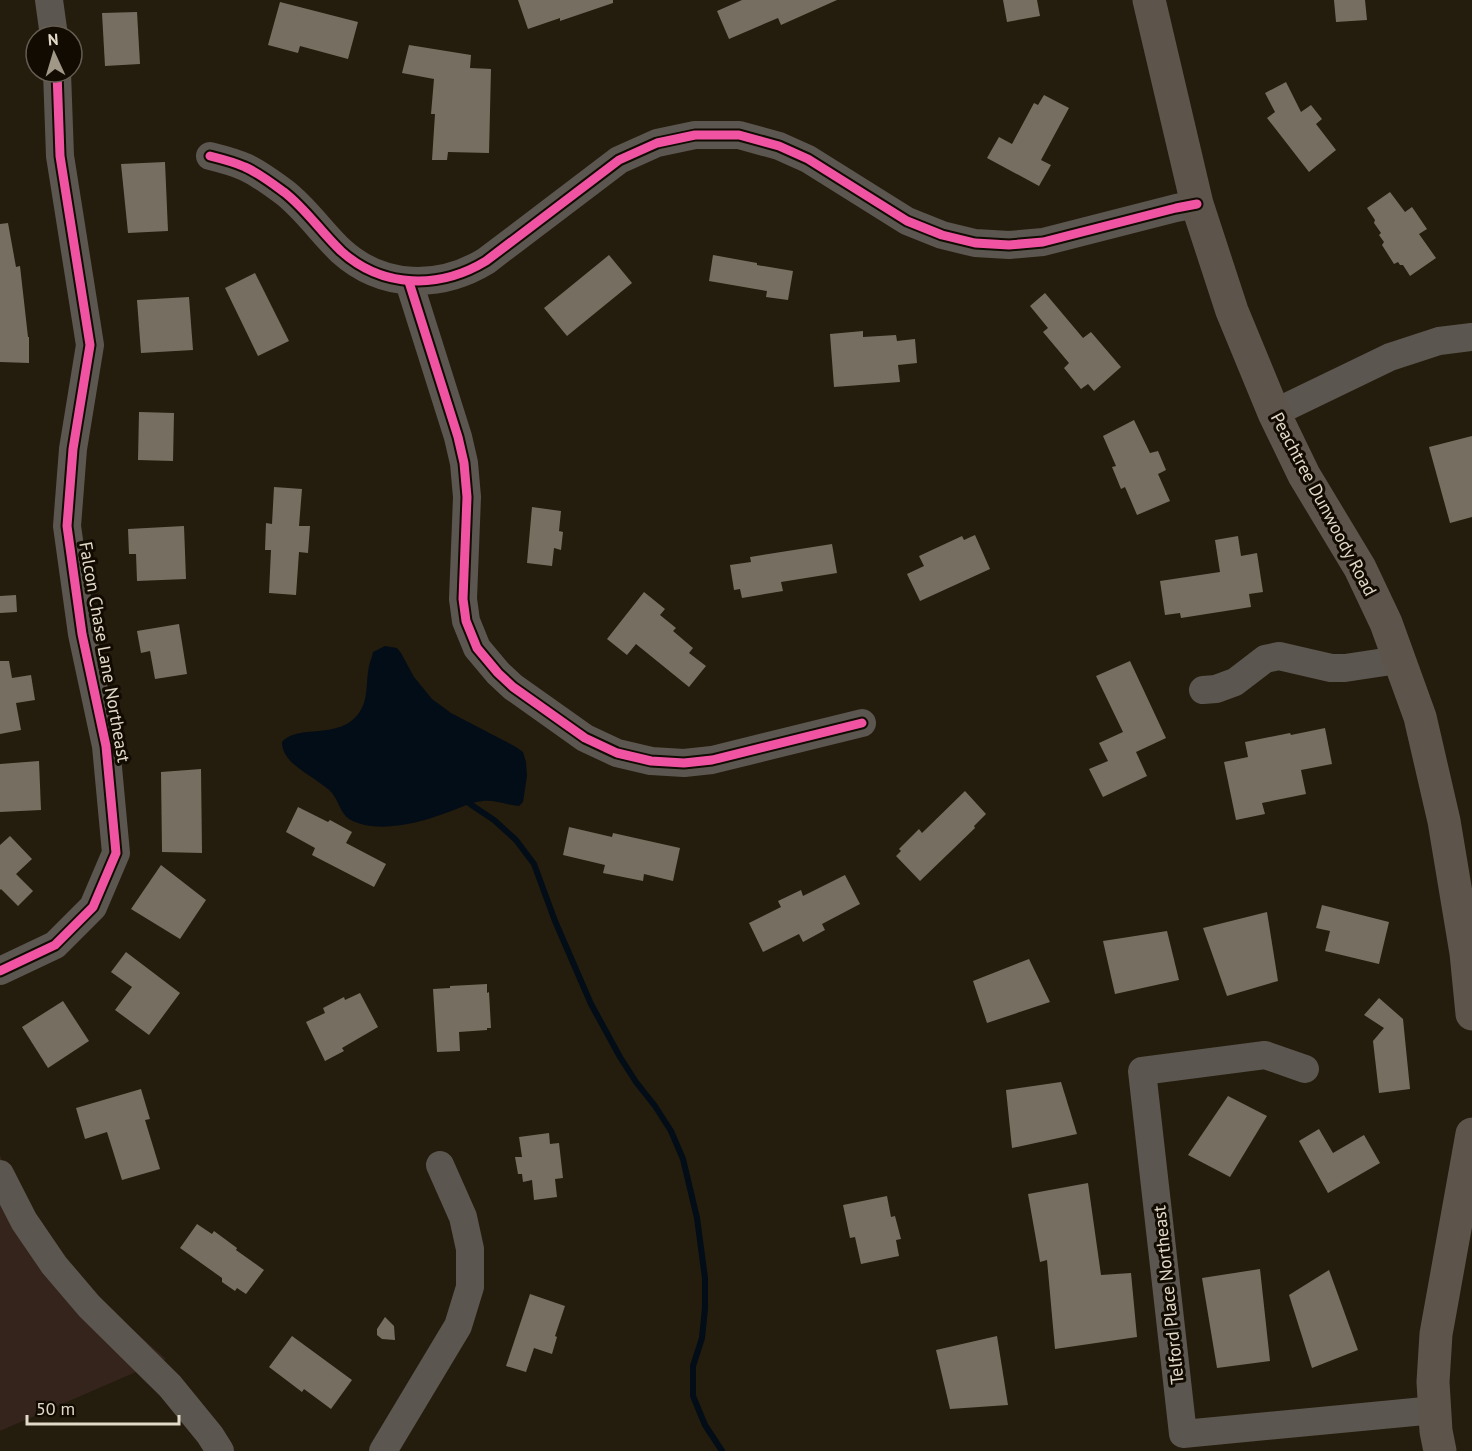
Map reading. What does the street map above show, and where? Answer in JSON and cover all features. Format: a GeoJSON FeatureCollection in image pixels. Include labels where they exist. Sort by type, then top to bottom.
{"type":"FeatureCollection","features":[{"type":"Feature","properties":{"kind":"main road","name":"Peachtree Dunwoody Road"},"geometry":{"type":"LineString","coordinates":[[1149,0],[1197,204],[1232,311],[1275,414],[1304,475],[1360,568],[1386,623],[1420,717],[1444,821],[1466,953],[1472,1014]]}},
{"type":"Feature","properties":{"kind":"main road"},"geometry":{"type":"LineString","coordinates":[[1440,1451],[1436,1431],[1433,1382],[1436,1334],[1472,1134]]}},
{"type":"Feature","properties":{"kind":"street"},"geometry":{"type":"LineString","coordinates":[[49,0],[52,24]]}},
{"type":"Feature","properties":{"kind":"street","name":"Falcon Chase Lane Northeast"},"geometry":{"type":"LineString","coordinates":[[0,971],[55,945],[93,907],[116,853],[106,746],[82,634],[67,526],[73,449],[90,345],[60,156],[57,84]]}},
{"type":"Feature","properties":{"kind":"street"},"geometry":{"type":"LineString","coordinates":[[210,156],[247,167],[284,192],[308,214],[341,251],[358,264],[385,277],[409,282],[440,280],[472,270],[619,160],[657,143],[694,135],[739,135],[779,146],[808,159],[907,221],[942,235],[975,243],[1009,245],[1043,242],[1176,207],[1197,204]]}},
{"type":"Feature","properties":{"kind":"street"},"geometry":{"type":"LineString","coordinates":[[409,282],[458,437],[464,464],[467,497],[463,599],[466,621],[477,648],[498,673],[513,687],[585,738],[617,753],[651,761],[684,763],[712,760],[862,723]]}},
{"type":"Feature","properties":{"kind":"street"},"geometry":{"type":"LineString","coordinates":[[1275,414],[1390,357],[1438,341],[1472,337]]}},
{"type":"Feature","properties":{"kind":"street"},"geometry":{"type":"LineString","coordinates":[[1203,690],[1216,689],[1235,682],[1265,659],[1279,656],[1331,668],[1398,660]]}},
{"type":"Feature","properties":{"kind":"street","name":"Telford Place Northeast"},"geometry":{"type":"LineString","coordinates":[[1305,1069],[1265,1055],[1142,1071],[1183,1434],[1435,1410]]}},
{"type":"Feature","properties":{"kind":"street"},"geometry":{"type":"LineString","coordinates":[[383,1451],[458,1326],[470,1287],[470,1249],[463,1216],[440,1166]]}},
{"type":"Feature","properties":{"kind":"street"},"geometry":{"type":"LineString","coordinates":[[0,1174],[24,1221],[54,1265],[89,1306],[170,1386],[210,1435],[220,1451]]}},
{"type":"Feature","properties":{"kind":"shaded area"},"geometry":{"type":"Polygon","coordinates":[[[385,646],[397,648],[414,677],[432,699],[451,713],[523,752],[527,776],[523,802],[519,806],[483,801],[408,824],[383,827],[359,824],[344,814],[330,791],[290,760],[283,749],[282,742],[290,736],[333,729],[354,719],[364,703],[373,652],[385,646]]]}},
{"type":"Feature","properties":{"kind":"shaded area"},"geometry":{"type":"Polygon","coordinates":[[[0,1155],[34,1243],[166,1359],[0,1431],[0,1155]]]}},
{"type":"Feature","properties":{"kind":"building"},"geometry":{"type":"Polygon","coordinates":[[[518,0],[613,0],[613,3],[528,29],[518,0]]]}},
{"type":"Feature","properties":{"kind":"building"},"geometry":{"type":"Polygon","coordinates":[[[742,0],[837,0],[781,25],[778,18],[729,39],[717,11],[742,0]]]}},
{"type":"Feature","properties":{"kind":"building"},"geometry":{"type":"Polygon","coordinates":[[[1003,0],[1037,0],[1040,16],[1007,22],[1003,0]]]}},
{"type":"Feature","properties":{"kind":"building"},"geometry":{"type":"Polygon","coordinates":[[[1334,0],[1365,0],[1367,20],[1336,22],[1334,0]]]}},
{"type":"Feature","properties":{"kind":"building"},"geometry":{"type":"Polygon","coordinates":[[[280,2],[358,22],[348,59],[300,46],[298,53],[268,45],[280,2]]]}},
{"type":"Feature","properties":{"kind":"building"},"geometry":{"type":"Polygon","coordinates":[[[137,12],[140,64],[105,66],[102,13],[137,12]]]}},
{"type":"Feature","properties":{"kind":"building"},"geometry":{"type":"Polygon","coordinates":[[[409,45],[471,55],[470,68],[491,69],[489,153],[448,152],[447,160],[432,160],[435,114],[431,114],[434,79],[402,73],[409,45]]]}},
{"type":"Feature","properties":{"kind":"building"},"geometry":{"type":"Polygon","coordinates":[[[1286,82],[1301,112],[1311,105],[1322,119],[1316,124],[1336,150],[1309,172],[1267,118],[1275,112],[1265,93],[1286,82]]]}},
{"type":"Feature","properties":{"kind":"building"},"geometry":{"type":"Polygon","coordinates":[[[1044,95],[1069,108],[1041,160],[1051,165],[1039,186],[987,158],[999,137],[1012,144],[1034,103],[1038,105],[1044,95]]]}},
{"type":"Feature","properties":{"kind":"building"},"geometry":{"type":"Polygon","coordinates":[[[165,162],[168,231],[128,233],[121,164],[165,162]]]}},
{"type":"Feature","properties":{"kind":"building"},"geometry":{"type":"Polygon","coordinates":[[[1390,192],[1405,212],[1412,207],[1427,229],[1419,234],[1436,258],[1410,276],[1403,265],[1398,262],[1394,264],[1382,245],[1384,242],[1379,235],[1381,233],[1367,208],[1390,192]]]}},
{"type":"Feature","properties":{"kind":"building"},"geometry":{"type":"Polygon","coordinates":[[[8,223],[16,267],[20,266],[29,337],[29,363],[0,362],[0,224],[8,223]]]}},
{"type":"Feature","properties":{"kind":"building"},"geometry":{"type":"Polygon","coordinates":[[[609,255],[632,283],[567,336],[544,308],[609,255]]]}},
{"type":"Feature","properties":{"kind":"building"},"geometry":{"type":"Polygon","coordinates":[[[713,255],[793,271],[788,300],[766,297],[767,291],[709,281],[713,255]]]}},
{"type":"Feature","properties":{"kind":"building"},"geometry":{"type":"Polygon","coordinates":[[[255,273],[289,341],[258,356],[225,288],[255,273]]]}},
{"type":"Feature","properties":{"kind":"building"},"geometry":{"type":"Polygon","coordinates":[[[1045,293],[1083,338],[1091,332],[1121,367],[1094,391],[1088,384],[1081,389],[1064,368],[1069,363],[1043,332],[1048,328],[1030,306],[1045,293]]]}},
{"type":"Feature","properties":{"kind":"building"},"geometry":{"type":"Polygon","coordinates":[[[189,297],[193,350],[141,353],[137,300],[189,297]]]}},
{"type":"Feature","properties":{"kind":"building"},"geometry":{"type":"Polygon","coordinates":[[[863,331],[863,337],[896,335],[897,341],[915,339],[917,363],[898,365],[900,382],[834,387],[830,334],[863,331]]]}},
{"type":"Feature","properties":{"kind":"building"},"geometry":{"type":"Polygon","coordinates":[[[139,412],[174,413],[173,461],[138,460],[139,412]]]}},
{"type":"Feature","properties":{"kind":"building"},"geometry":{"type":"Polygon","coordinates":[[[1134,420],[1150,453],[1158,451],[1166,470],[1158,474],[1170,501],[1137,515],[1125,487],[1121,489],[1112,467],[1116,466],[1103,436],[1134,420]]]}},
{"type":"Feature","properties":{"kind":"building"},"geometry":{"type":"Polygon","coordinates":[[[1472,436],[1472,517],[1450,523],[1429,447],[1472,436]]]}},
{"type":"Feature","properties":{"kind":"building"},"geometry":{"type":"Polygon","coordinates":[[[274,487],[302,489],[299,526],[310,526],[308,553],[299,552],[296,595],[269,593],[271,550],[265,550],[266,523],[272,524],[274,487]]]}},
{"type":"Feature","properties":{"kind":"building"},"geometry":{"type":"Polygon","coordinates":[[[532,507],[561,511],[559,531],[563,532],[561,550],[554,548],[552,566],[527,563],[532,507]]]}},
{"type":"Feature","properties":{"kind":"building"},"geometry":{"type":"Polygon","coordinates":[[[184,526],[186,579],[137,581],[136,554],[129,554],[128,529],[184,526]]]}},
{"type":"Feature","properties":{"kind":"building"},"geometry":{"type":"Polygon","coordinates":[[[975,535],[990,569],[920,601],[907,574],[924,566],[919,556],[962,536],[964,540],[975,535]]]}},
{"type":"Feature","properties":{"kind":"building"},"geometry":{"type":"Polygon","coordinates":[[[1238,536],[1241,556],[1257,553],[1263,592],[1249,594],[1251,607],[1181,618],[1180,613],[1165,615],[1160,581],[1220,572],[1215,540],[1238,536]]]}},
{"type":"Feature","properties":{"kind":"building"},"geometry":{"type":"Polygon","coordinates":[[[832,544],[837,573],[781,582],[783,591],[742,598],[740,589],[734,590],[730,565],[751,562],[750,557],[832,544]]]}},
{"type":"Feature","properties":{"kind":"building"},"geometry":{"type":"Polygon","coordinates":[[[644,592],[665,609],[660,615],[676,628],[673,631],[693,648],[689,653],[706,666],[689,687],[636,644],[627,655],[607,639],[644,592]]]}},
{"type":"Feature","properties":{"kind":"building"},"geometry":{"type":"Polygon","coordinates":[[[16,595],[17,612],[0,613],[0,596],[16,595]]]}},
{"type":"Feature","properties":{"kind":"building"},"geometry":{"type":"Polygon","coordinates":[[[179,624],[187,674],[155,679],[150,651],[141,653],[137,631],[179,624]]]}},
{"type":"Feature","properties":{"kind":"building"},"geometry":{"type":"Polygon","coordinates":[[[0,661],[9,661],[12,678],[31,675],[35,700],[16,703],[21,730],[0,734],[0,661]]]}},
{"type":"Feature","properties":{"kind":"building"},"geometry":{"type":"Polygon","coordinates":[[[1130,661],[1166,738],[1136,752],[1147,776],[1103,797],[1089,769],[1108,761],[1099,743],[1123,732],[1096,676],[1130,661]]]}},
{"type":"Feature","properties":{"kind":"building"},"geometry":{"type":"Polygon","coordinates":[[[1325,728],[1332,764],[1301,770],[1306,794],[1262,803],[1265,814],[1236,820],[1224,762],[1248,757],[1245,742],[1325,728]]]}},
{"type":"Feature","properties":{"kind":"building"},"geometry":{"type":"Polygon","coordinates":[[[39,761],[41,810],[0,812],[0,764],[39,761]]]}},
{"type":"Feature","properties":{"kind":"building"},"geometry":{"type":"Polygon","coordinates":[[[201,769],[202,853],[162,852],[161,772],[201,769]]]}},
{"type":"Feature","properties":{"kind":"building"},"geometry":{"type":"Polygon","coordinates":[[[965,791],[986,814],[974,826],[975,828],[920,881],[896,856],[901,851],[899,849],[919,829],[922,833],[965,791]]]}},
{"type":"Feature","properties":{"kind":"building"},"geometry":{"type":"Polygon","coordinates":[[[298,807],[352,832],[346,843],[386,864],[374,887],[312,855],[315,848],[286,832],[298,807]]]}},
{"type":"Feature","properties":{"kind":"building"},"geometry":{"type":"Polygon","coordinates":[[[569,827],[612,837],[613,833],[680,848],[673,881],[644,874],[643,881],[603,873],[605,865],[563,855],[569,827]]]}},
{"type":"Feature","properties":{"kind":"building"},"geometry":{"type":"Polygon","coordinates":[[[10,836],[32,859],[16,874],[33,891],[18,906],[0,890],[0,845],[10,836]]]}},
{"type":"Feature","properties":{"kind":"building"},"geometry":{"type":"Polygon","coordinates":[[[161,865],[206,900],[180,939],[131,909],[161,865]]]}},
{"type":"Feature","properties":{"kind":"building"},"geometry":{"type":"Polygon","coordinates":[[[845,875],[860,904],[822,924],[825,930],[803,942],[799,934],[763,952],[749,923],[781,907],[778,901],[801,890],[803,896],[845,875]]]}},
{"type":"Feature","properties":{"kind":"building"},"geometry":{"type":"Polygon","coordinates":[[[1322,905],[1389,922],[1379,964],[1325,951],[1330,931],[1316,928],[1322,905]]]}},
{"type":"Feature","properties":{"kind":"building"},"geometry":{"type":"Polygon","coordinates":[[[1267,912],[1278,981],[1227,996],[1203,928],[1267,912]]]}},
{"type":"Feature","properties":{"kind":"building"},"geometry":{"type":"Polygon","coordinates":[[[1167,931],[1179,980],[1115,994],[1103,941],[1167,931]]]}},
{"type":"Feature","properties":{"kind":"building"},"geometry":{"type":"Polygon","coordinates":[[[126,952],[180,993],[149,1035],[115,1010],[132,987],[111,972],[126,952]]]}},
{"type":"Feature","properties":{"kind":"building"},"geometry":{"type":"Polygon","coordinates":[[[1029,959],[1050,1002],[987,1023],[973,981],[1029,959]]]}},
{"type":"Feature","properties":{"kind":"building"},"geometry":{"type":"Polygon","coordinates":[[[487,984],[491,1028],[459,1032],[460,1051],[437,1052],[433,989],[487,984]]]}},
{"type":"Feature","properties":{"kind":"building"},"geometry":{"type":"Polygon","coordinates":[[[360,993],[378,1027],[342,1048],[344,1051],[325,1061],[306,1022],[325,1013],[323,1008],[344,997],[345,1000],[360,993]]]}},
{"type":"Feature","properties":{"kind":"building"},"geometry":{"type":"Polygon","coordinates":[[[1379,998],[1403,1019],[1410,1089],[1379,1093],[1373,1041],[1384,1028],[1364,1015],[1379,998]]]}},
{"type":"Feature","properties":{"kind":"building"},"geometry":{"type":"Polygon","coordinates":[[[63,1001],[89,1041],[48,1068],[22,1027],[63,1001]]]}},
{"type":"Feature","properties":{"kind":"building"},"geometry":{"type":"Polygon","coordinates":[[[1061,1082],[1077,1134],[1012,1148],[1006,1090],[1061,1082]]]}},
{"type":"Feature","properties":{"kind":"building"},"geometry":{"type":"Polygon","coordinates":[[[141,1089],[150,1119],[145,1120],[160,1169],[122,1180],[107,1132],[85,1139],[76,1108],[141,1089]]]}},
{"type":"Feature","properties":{"kind":"building"},"geometry":{"type":"Polygon","coordinates":[[[1228,1096],[1267,1116],[1230,1177],[1188,1155],[1228,1096]]]}},
{"type":"Feature","properties":{"kind":"building"},"geometry":{"type":"Polygon","coordinates":[[[1319,1129],[1333,1153],[1364,1135],[1380,1163],[1328,1193],[1299,1141],[1319,1129]]]}},
{"type":"Feature","properties":{"kind":"building"},"geometry":{"type":"Polygon","coordinates":[[[549,1133],[550,1144],[559,1143],[563,1178],[555,1179],[557,1197],[534,1200],[532,1180],[523,1182],[522,1174],[518,1174],[515,1157],[522,1157],[519,1137],[549,1133]]]}},
{"type":"Feature","properties":{"kind":"building"},"geometry":{"type":"Polygon","coordinates":[[[1088,1183],[1101,1275],[1131,1273],[1137,1337],[1055,1349],[1047,1260],[1040,1262],[1028,1194],[1088,1183]]]}},
{"type":"Feature","properties":{"kind":"building"},"geometry":{"type":"Polygon","coordinates":[[[887,1196],[891,1217],[895,1216],[901,1239],[896,1240],[899,1256],[861,1264],[855,1237],[850,1238],[843,1205],[887,1196]]]}},
{"type":"Feature","properties":{"kind":"building"},"geometry":{"type":"Polygon","coordinates":[[[197,1224],[212,1234],[214,1231],[264,1270],[246,1294],[237,1288],[235,1291],[222,1282],[222,1278],[180,1248],[197,1224]]]}},
{"type":"Feature","properties":{"kind":"building"},"geometry":{"type":"Polygon","coordinates":[[[1260,1269],[1270,1361],[1217,1368],[1202,1278],[1260,1269]]]}},
{"type":"Feature","properties":{"kind":"building"},"geometry":{"type":"Polygon","coordinates":[[[1329,1270],[1358,1350],[1312,1368],[1289,1295],[1329,1270]]]}},
{"type":"Feature","properties":{"kind":"building"},"geometry":{"type":"Polygon","coordinates":[[[530,1294],[565,1306],[555,1336],[557,1337],[552,1354],[534,1348],[526,1372],[506,1366],[530,1294]]]}},
{"type":"Feature","properties":{"kind":"building"},"geometry":{"type":"Polygon","coordinates":[[[385,1317],[394,1326],[395,1340],[382,1339],[377,1335],[377,1329],[385,1317]]]}},
{"type":"Feature","properties":{"kind":"building"},"geometry":{"type":"Polygon","coordinates":[[[292,1336],[352,1380],[331,1409],[304,1389],[302,1392],[269,1367],[292,1336]]]}},
{"type":"Feature","properties":{"kind":"building"},"geometry":{"type":"Polygon","coordinates":[[[997,1336],[1008,1405],[950,1409],[936,1350],[997,1336]]]}},
{"type":"Feature","properties":{"kind":"waterway"},"geometry":{"type":"LineString","coordinates":[[470,804],[494,820],[516,840],[534,864],[555,921],[591,1004],[620,1057],[671,1131],[683,1159],[697,1218],[705,1278],[702,1338],[693,1366],[693,1396],[705,1425],[722,1451]]}},
{"type":"Feature","properties":{"kind":"cycle path"},"geometry":{"type":"LineString","coordinates":[[0,971],[55,945],[93,907],[116,853],[106,746],[82,634],[67,526],[73,449],[90,345],[60,156],[57,84]]}},
{"type":"Feature","properties":{"kind":"cycle path"},"geometry":{"type":"LineString","coordinates":[[210,156],[250,169],[265,178],[284,192],[341,251],[357,263],[375,273],[412,281],[450,277],[486,261],[619,160],[657,143],[695,135],[739,135],[779,146],[808,159],[907,221],[942,235],[975,243],[1009,245],[1043,242],[1197,204]]}},
{"type":"Feature","properties":{"kind":"cycle path"},"geometry":{"type":"LineString","coordinates":[[409,282],[458,437],[464,463],[467,497],[463,599],[466,621],[477,648],[498,673],[513,687],[585,738],[617,753],[651,761],[684,763],[712,760],[862,723]]}}]}
